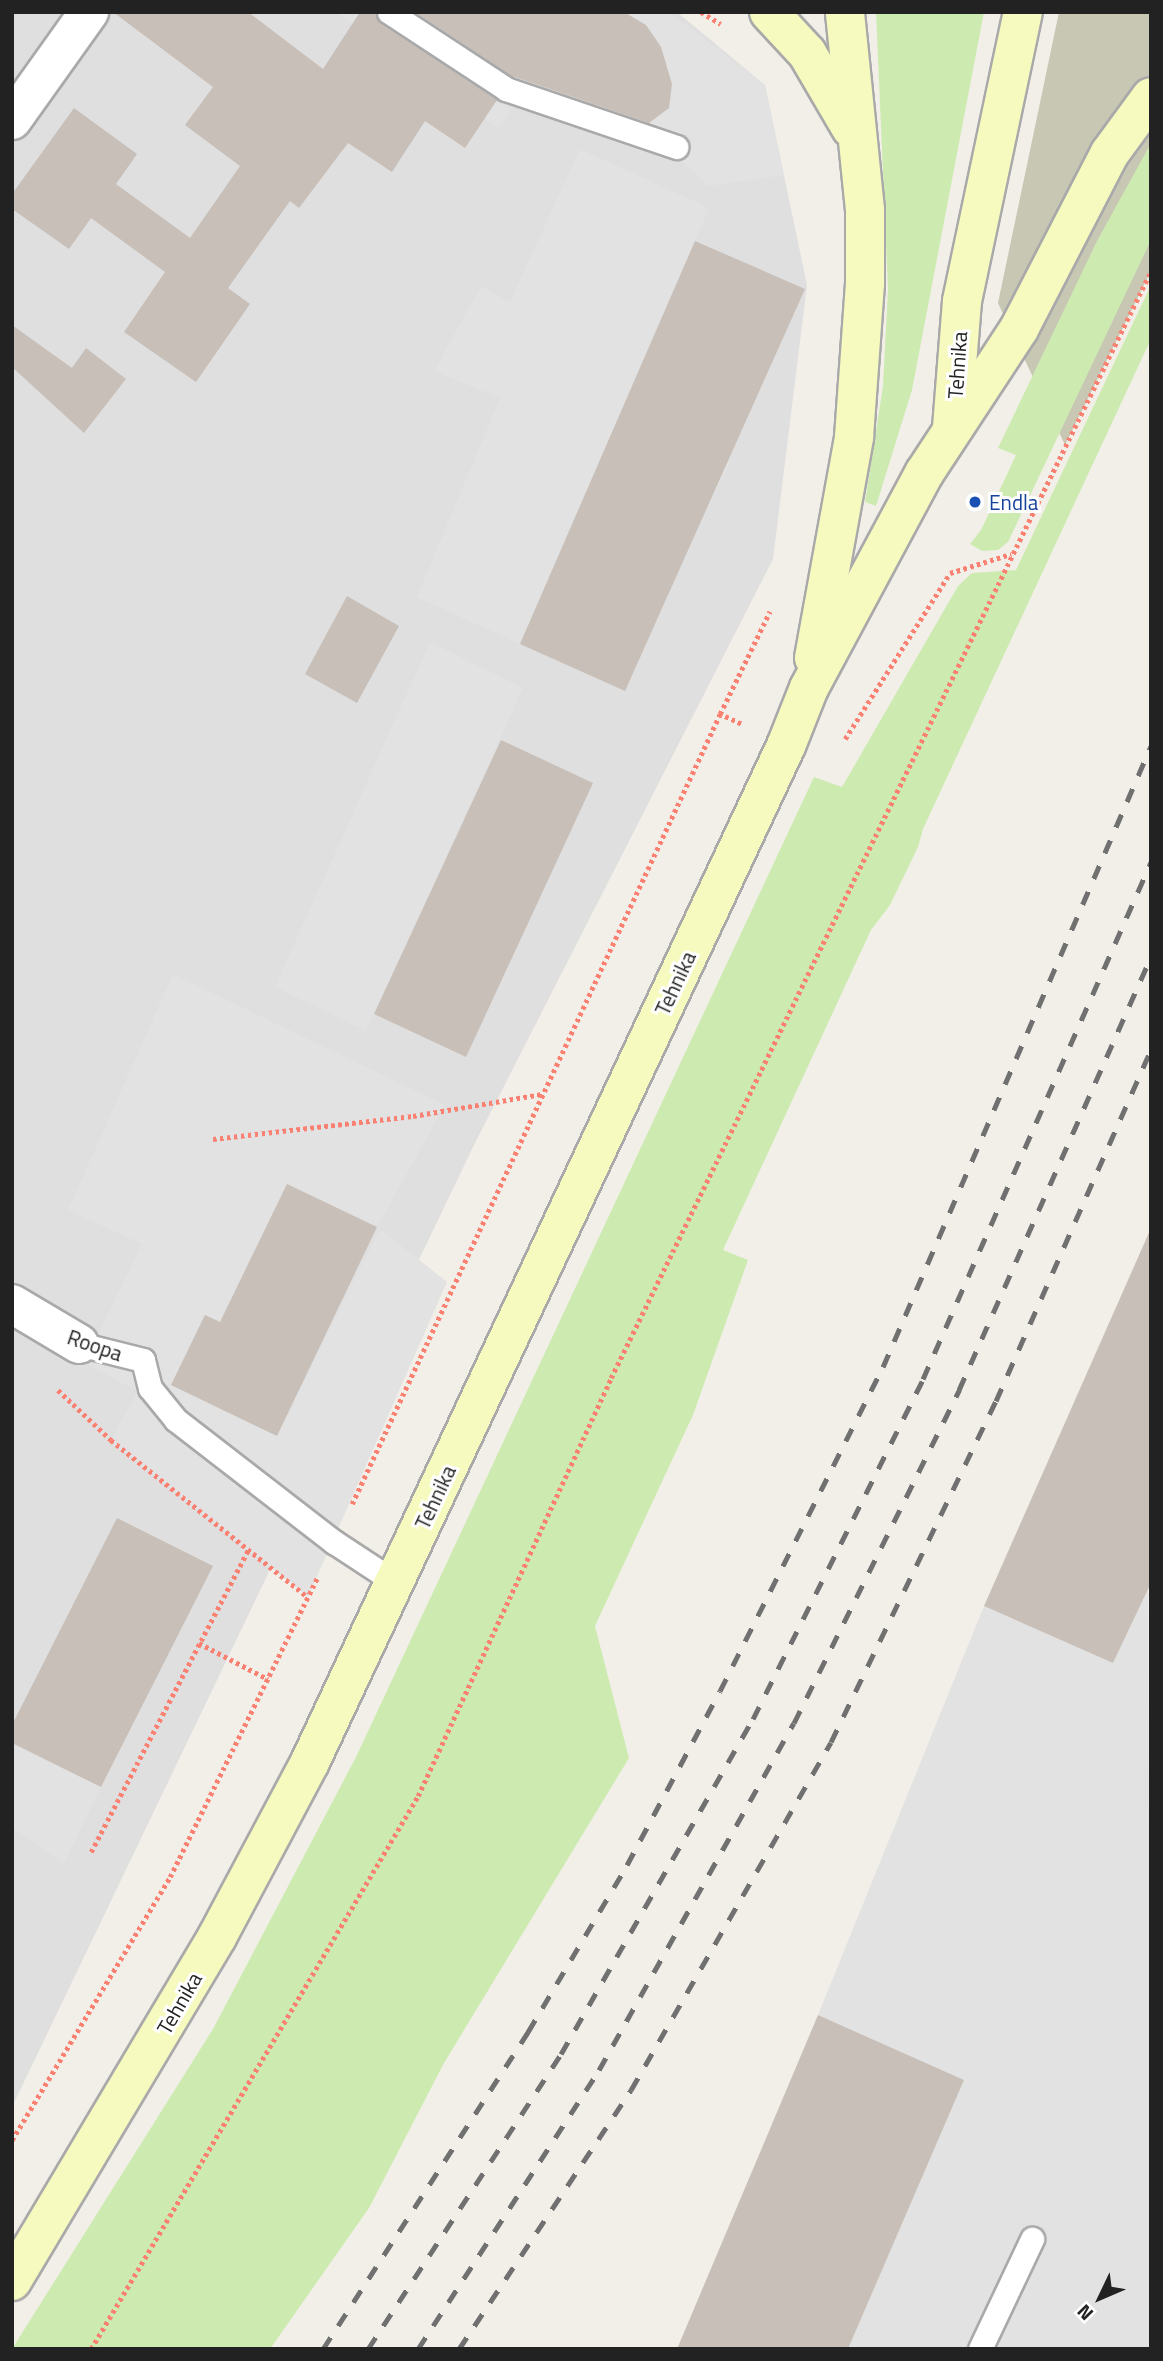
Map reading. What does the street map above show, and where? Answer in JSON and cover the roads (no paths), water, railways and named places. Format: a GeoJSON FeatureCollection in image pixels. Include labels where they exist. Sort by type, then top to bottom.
{"type":"FeatureCollection","features":[{"type":"Feature","properties":{"kind":"main road"},"geometry":{"type":"LineString","coordinates":[[769,12],[807,53],[857,139]]}},
{"type":"Feature","properties":{"kind":"main road","name":"Tehnika"},"geometry":{"type":"LineString","coordinates":[[808,688],[853,437],[865,283],[865,210],[845,12]]}},
{"type":"Feature","properties":{"kind":"main road","name":"Tehnika"},"geometry":{"type":"LineString","coordinates":[[12,2281],[217,1937],[310,1762],[786,746],[808,688],[952,430],[962,301],[1023,12]]}},
{"type":"Feature","properties":{"kind":"main road"},"geometry":{"type":"LineString","coordinates":[[952,430],[1019,329],[1110,152],[1151,97]]}},
{"type":"Feature","properties":{"kind":"street"},"geometry":{"type":"LineString","coordinates":[[12,120],[89,12]]}},
{"type":"Feature","properties":{"kind":"street","name":"Roopa"},"geometry":{"type":"LineString","coordinates":[[12,1304],[79,1344]]}},
{"type":"Feature","properties":{"kind":"lane"},"geometry":{"type":"LineString","coordinates":[[389,12],[506,89],[676,147]]}},
{"type":"Feature","properties":{"kind":"lane","name":"Roopa"},"geometry":{"type":"LineString","coordinates":[[79,1344],[143,1360],[150,1388],[176,1420],[334,1542],[395,1582]]}},
{"type":"Feature","properties":{"kind":"lane"},"geometry":{"type":"LineString","coordinates":[[980,2349],[1032,2239]]}},
{"type":"Feature","properties":{"kind":"railway"},"geometry":{"type":"LineString","coordinates":[[323,2349],[528,2032],[627,1865],[720,1691],[883,1367],[1151,746]]}},
{"type":"Feature","properties":{"kind":"railway"},"geometry":{"type":"LineString","coordinates":[[368,2349],[561,2054],[753,1719],[923,1379],[1151,862]]}},
{"type":"Feature","properties":{"kind":"railway"},"geometry":{"type":"LineString","coordinates":[[418,2349],[599,2070],[794,1723],[959,1390],[1151,956]]}},
{"type":"Feature","properties":{"kind":"railway"},"geometry":{"type":"LineString","coordinates":[[459,2349],[631,2090],[831,1742],[996,1401],[1151,1049]]}},
{"type":"Feature","properties":{"kind":"place","name":"Endla"},"geometry":{"type":"Point","coordinates":[975,502]}}]}
